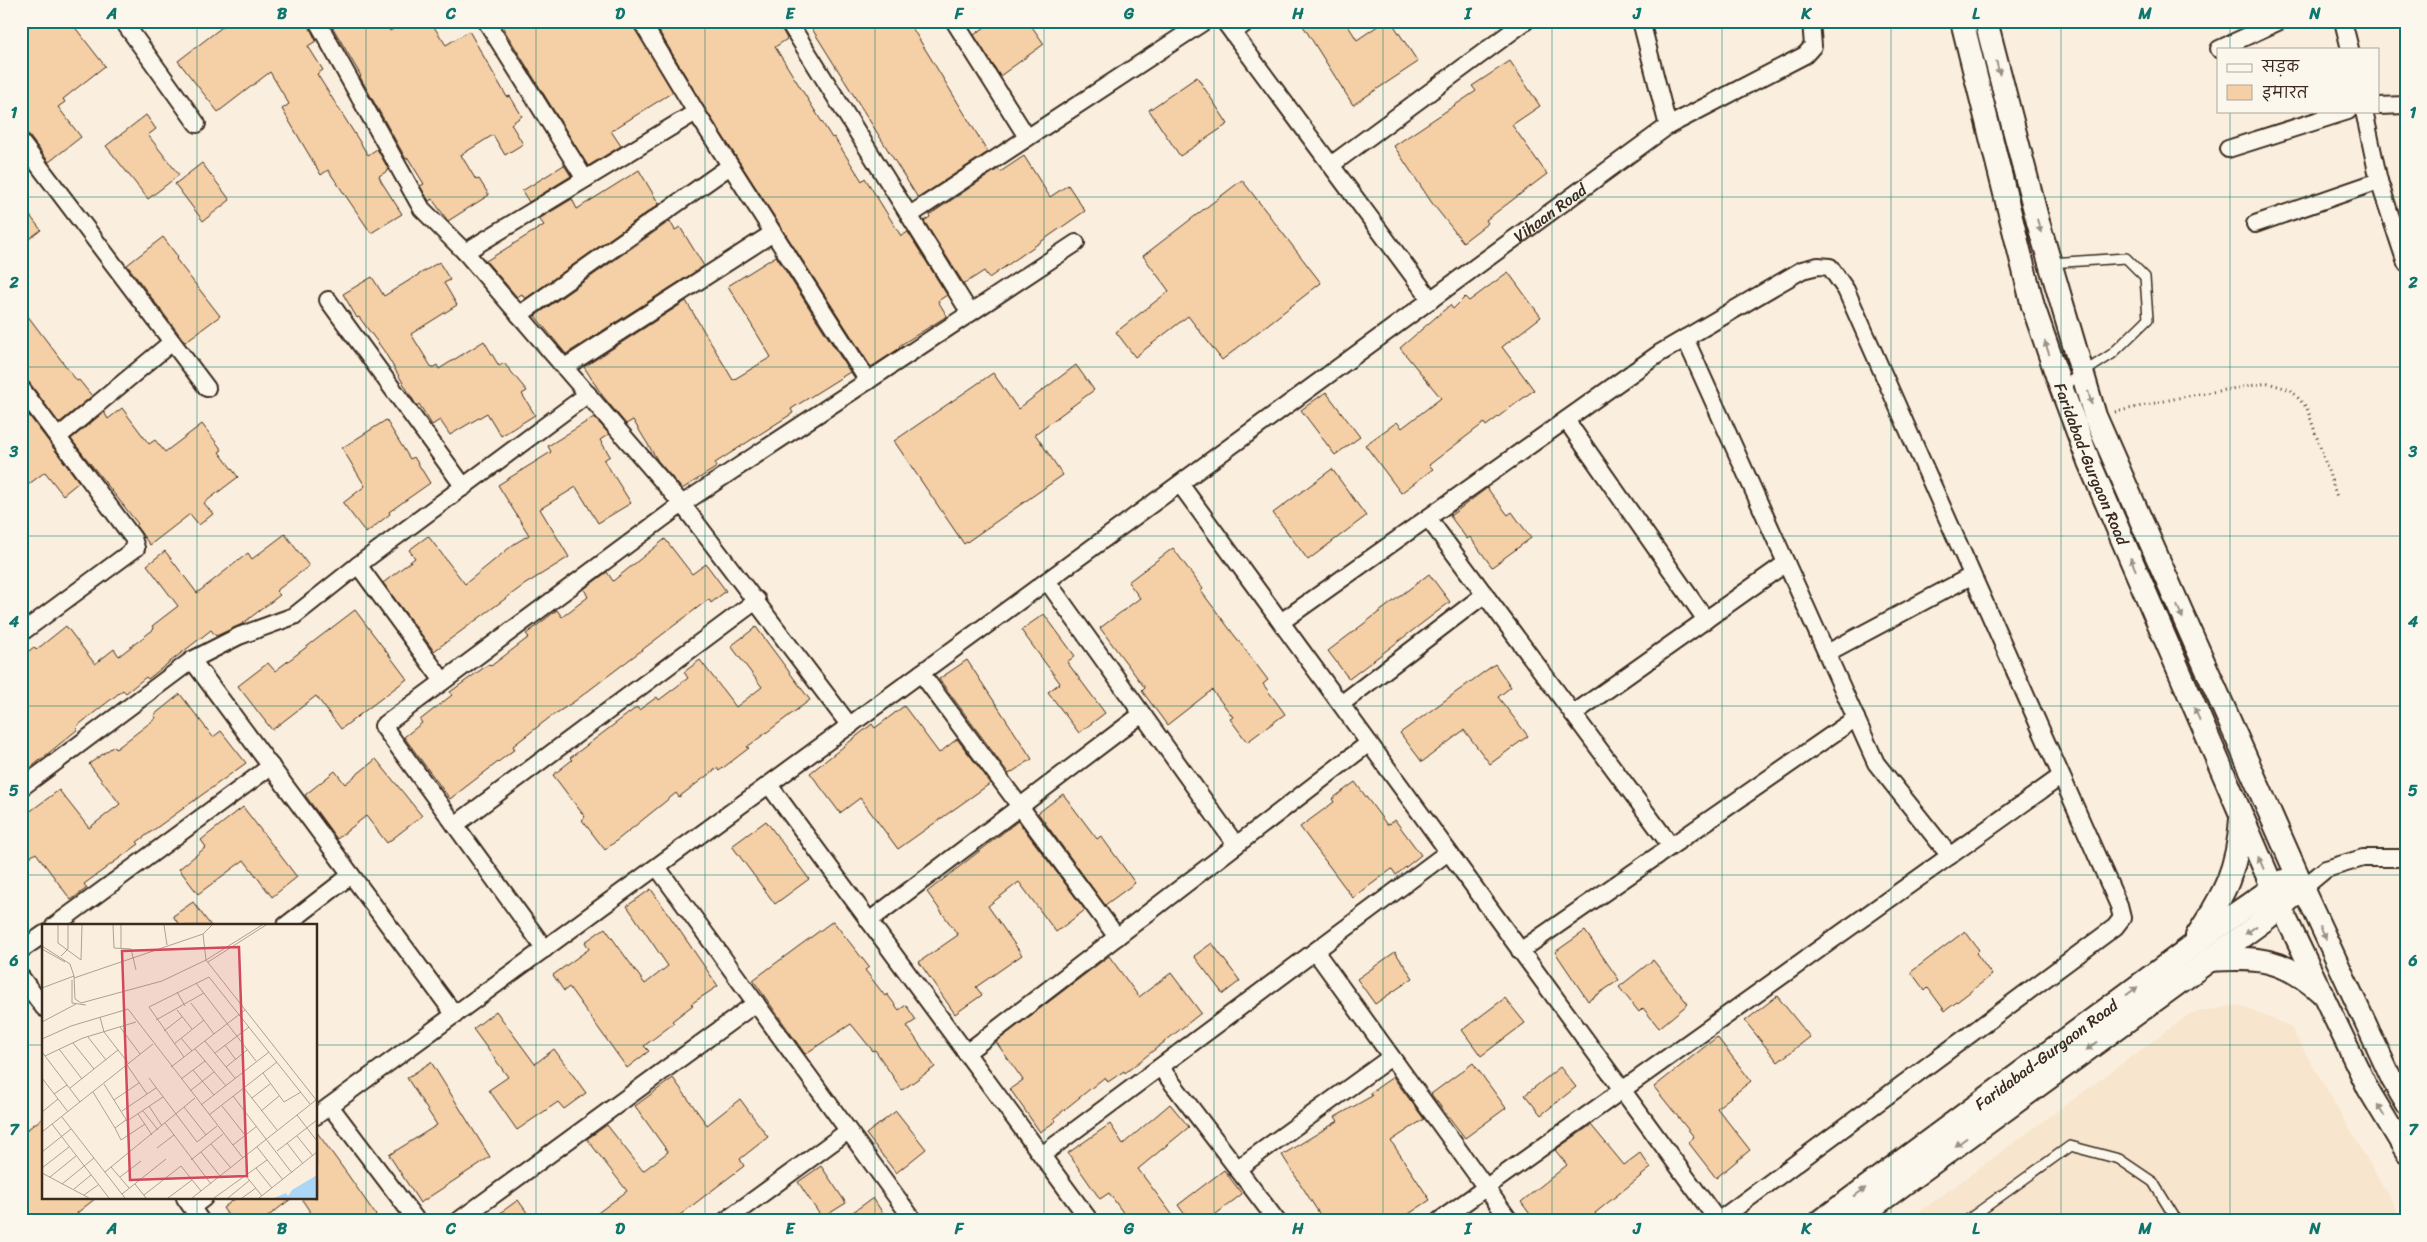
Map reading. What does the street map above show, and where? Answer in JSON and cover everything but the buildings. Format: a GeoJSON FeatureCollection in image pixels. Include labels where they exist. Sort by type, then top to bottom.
{"type":"FeatureCollection","features":[{"type":"Feature","properties":{"kind":"main road","name":"Faridabad-Gurgaon Road"},"geometry":{"type":"LineString","coordinates":[[1962,21],[2032,306],[2061,387],[2089,462],[2277,898]]}},
{"type":"Feature","properties":{"kind":"main road","name":"Faridabad-Gurgaon Road"},"geometry":{"type":"LineString","coordinates":[[1853,1221],[2208,960],[2299,880],[2095,416],[2050,263],[1986,21]]}},
{"type":"Feature","properties":{"kind":"main road"},"geometry":{"type":"LineString","coordinates":[[2188,950],[2210,917],[2233,874],[2240,841],[2241,816]]}},
{"type":"Feature","properties":{"kind":"main road","name":"Faridabad-Gurgaon Road"},"geometry":{"type":"LineString","coordinates":[[1821,1221],[2188,950],[2277,898]]}},
{"type":"Feature","properties":{"kind":"main road"},"geometry":{"type":"LineString","coordinates":[[2208,960],[2249,958],[2288,967],[2306,978],[2322,994]]}},
{"type":"Feature","properties":{"kind":"street"},"geometry":{"type":"LineString","coordinates":[[123,21],[197,124]]}},
{"type":"Feature","properties":{"kind":"street"},"geometry":{"type":"LineString","coordinates":[[317,21],[422,209],[465,252],[682,504],[757,600],[850,726]]}},
{"type":"Feature","properties":{"kind":"street"},"geometry":{"type":"LineString","coordinates":[[486,21],[585,179]]}},
{"type":"Feature","properties":{"kind":"street"},"geometry":{"type":"LineString","coordinates":[[641,21],[730,166],[868,381]]}},
{"type":"Feature","properties":{"kind":"street"},"geometry":{"type":"LineString","coordinates":[[788,21],[970,313]]}},
{"type":"Feature","properties":{"kind":"street"},"geometry":{"type":"LineString","coordinates":[[954,21],[1027,136]]}},
{"type":"Feature","properties":{"kind":"street"},"geometry":{"type":"LineString","coordinates":[[910,215],[1027,136],[1205,21]]}},
{"type":"Feature","properties":{"kind":"street"},"geometry":{"type":"LineString","coordinates":[[1248,21],[1228,27],[1431,300]]}},
{"type":"Feature","properties":{"kind":"street"},"geometry":{"type":"LineString","coordinates":[[1331,166],[1526,21]]}},
{"type":"Feature","properties":{"kind":"street"},"geometry":{"type":"LineString","coordinates":[[1641,21],[1668,126]]}},
{"type":"Feature","properties":{"kind":"street","name":"Vihaan Road"},"geometry":{"type":"LineString","coordinates":[[318,1115],[1668,126],[1805,55],[1813,46],[1811,21]]}},
{"type":"Feature","properties":{"kind":"street"},"geometry":{"type":"LineString","coordinates":[[2219,48],[2280,21]]}},
{"type":"Feature","properties":{"kind":"street"},"geometry":{"type":"LineString","coordinates":[[2344,21],[2350,48]]}},
{"type":"Feature","properties":{"kind":"street"},"geometry":{"type":"LineString","coordinates":[[2380,106],[2406,105]]}},
{"type":"Feature","properties":{"kind":"street"},"geometry":{"type":"LineString","coordinates":[[465,252],[696,112]]}},
{"type":"Feature","properties":{"kind":"street"},"geometry":{"type":"LineString","coordinates":[[2228,149],[2345,112]]}},
{"type":"Feature","properties":{"kind":"street"},"geometry":{"type":"LineString","coordinates":[[2364,112],[2379,181],[2406,263]]}},
{"type":"Feature","properties":{"kind":"street"},"geometry":{"type":"LineString","coordinates":[[21,142],[207,388]]}},
{"type":"Feature","properties":{"kind":"street"},"geometry":{"type":"LineString","coordinates":[[520,315],[730,166]]}},
{"type":"Feature","properties":{"kind":"street"},"geometry":{"type":"LineString","coordinates":[[2255,224],[2379,181]]}},
{"type":"Feature","properties":{"kind":"street"},"geometry":{"type":"LineString","coordinates":[[564,367],[773,233]]}},
{"type":"Feature","properties":{"kind":"street"},"geometry":{"type":"LineString","coordinates":[[545,948],[383,726],[682,504],[1076,243]]}},
{"type":"Feature","properties":{"kind":"street"},"geometry":{"type":"LineString","coordinates":[[1180,484],[1718,1221],[2115,927],[2122,918],[2119,906],[2060,777],[1846,290],[1830,267],[1818,266],[1802,270],[1685,338],[1281,622]]}},
{"type":"Feature","properties":{"kind":"street"},"geometry":{"type":"LineString","coordinates":[[328,300],[464,487]]}},
{"type":"Feature","properties":{"kind":"street"},"geometry":{"type":"LineString","coordinates":[[1685,338],[1876,763],[1950,856]]}},
{"type":"Feature","properties":{"kind":"street"},"geometry":{"type":"LineString","coordinates":[[58,436],[172,342]]}},
{"type":"Feature","properties":{"kind":"street"},"geometry":{"type":"LineString","coordinates":[[21,388],[133,538],[136,548],[21,633]]}},
{"type":"Feature","properties":{"kind":"street"},"geometry":{"type":"LineString","coordinates":[[21,788],[192,660],[239,636],[294,616],[358,565],[588,394]]}},
{"type":"Feature","properties":{"kind":"street"},"geometry":{"type":"LineString","coordinates":[[1566,420],[1706,620]]}},
{"type":"Feature","properties":{"kind":"street"},"geometry":{"type":"LineString","coordinates":[[1428,518],[1671,846]]}},
{"type":"Feature","properties":{"kind":"street"},"geometry":{"type":"LineString","coordinates":[[1574,714],[1786,563]]}},
{"type":"Feature","properties":{"kind":"street"},"geometry":{"type":"LineString","coordinates":[[358,565],[443,682]]}},
{"type":"Feature","properties":{"kind":"street"},"geometry":{"type":"LineString","coordinates":[[1827,653],[1971,576]]}},
{"type":"Feature","properties":{"kind":"street"},"geometry":{"type":"LineString","coordinates":[[1047,581],[1236,846]]}},
{"type":"Feature","properties":{"kind":"street"},"geometry":{"type":"LineString","coordinates":[[1341,704],[1485,594]]}},
{"type":"Feature","properties":{"kind":"street"},"geometry":{"type":"LineString","coordinates":[[455,824],[757,600]]}},
{"type":"Feature","properties":{"kind":"street"},"geometry":{"type":"LineString","coordinates":[[192,660],[455,1015]]}},
{"type":"Feature","properties":{"kind":"street"},"geometry":{"type":"LineString","coordinates":[[921,673],[1117,937]]}},
{"type":"Feature","properties":{"kind":"street"},"geometry":{"type":"LineString","coordinates":[[869,921],[1142,714]]}},
{"type":"Feature","properties":{"kind":"street"},"geometry":{"type":"LineString","coordinates":[[1520,951],[1856,718]]}},
{"type":"Feature","properties":{"kind":"street"},"geometry":{"type":"LineString","coordinates":[[966,1053],[1369,743]]}},
{"type":"Feature","properties":{"kind":"street"},"geometry":{"type":"LineString","coordinates":[[57,924],[271,766]]}},
{"type":"Feature","properties":{"kind":"street"},"geometry":{"type":"LineString","coordinates":[[1439,1221],[2060,777]]}},
{"type":"Feature","properties":{"kind":"street"},"geometry":{"type":"LineString","coordinates":[[769,785],[1090,1221]]}},
{"type":"Feature","properties":{"kind":"street"},"geometry":{"type":"LineString","coordinates":[[1042,1155],[1448,852]]}},
{"type":"Feature","properties":{"kind":"street"},"geometry":{"type":"LineString","coordinates":[[2406,858],[2363,858],[2326,869],[2299,880],[2392,1080],[2406,1104]]}},
{"type":"Feature","properties":{"kind":"street"},"geometry":{"type":"LineString","coordinates":[[657,867],[914,1221]]}},
{"type":"Feature","properties":{"kind":"street"},"geometry":{"type":"LineString","coordinates":[[288,924],[351,875]]}},
{"type":"Feature","properties":{"kind":"street"},"geometry":{"type":"LineString","coordinates":[[2277,898],[2368,1089],[2406,1152]]}},
{"type":"Feature","properties":{"kind":"street"},"geometry":{"type":"LineString","coordinates":[[21,950],[42,935]]}},
{"type":"Feature","properties":{"kind":"street"},"geometry":{"type":"LineString","coordinates":[[1315,951],[1510,1221]]}},
{"type":"Feature","properties":{"kind":"street"},"geometry":{"type":"LineString","coordinates":[[21,977],[42,1005]]}},
{"type":"Feature","properties":{"kind":"street"},"geometry":{"type":"LineString","coordinates":[[458,1221],[756,1003]]}},
{"type":"Feature","properties":{"kind":"street"},"geometry":{"type":"LineString","coordinates":[[1237,1168],[1392,1057]]}},
{"type":"Feature","properties":{"kind":"street"},"geometry":{"type":"LineString","coordinates":[[1160,1067],[1277,1221]]}},
{"type":"Feature","properties":{"kind":"street"},"geometry":{"type":"LineString","coordinates":[[330,1106],[417,1221]]}},
{"type":"Feature","properties":{"kind":"street"},"geometry":{"type":"LineString","coordinates":[[725,1221],[848,1131]]}},
{"type":"Feature","properties":{"kind":"street"},"geometry":{"type":"LineString","coordinates":[[194,1201],[202,1221]]}},
{"type":"Feature","properties":{"kind":"lane"},"geometry":{"type":"LineString","coordinates":[[2050,263],[2126,258],[2145,277],[2148,319],[2112,354],[2061,387]]}},
{"type":"Feature","properties":{"kind":"lane"},"geometry":{"type":"LineString","coordinates":[[1966,1221],[2070,1146],[2119,1159],[2153,1182],[2177,1221]]}},
{"type":"Feature","properties":{"kind":"path"},"geometry":{"type":"LineString","coordinates":[[2095,416],[2187,396],[2268,383],[2291,390],[2307,408],[2337,497]]}},
{"type":"Feature","properties":{"kind":"shaded area"},"geometry":{"type":"Polygon","coordinates":[[[2238,1005],[2290,1026],[2403,1221],[1907,1221],[2191,1013],[2238,1005]]]}}]}
